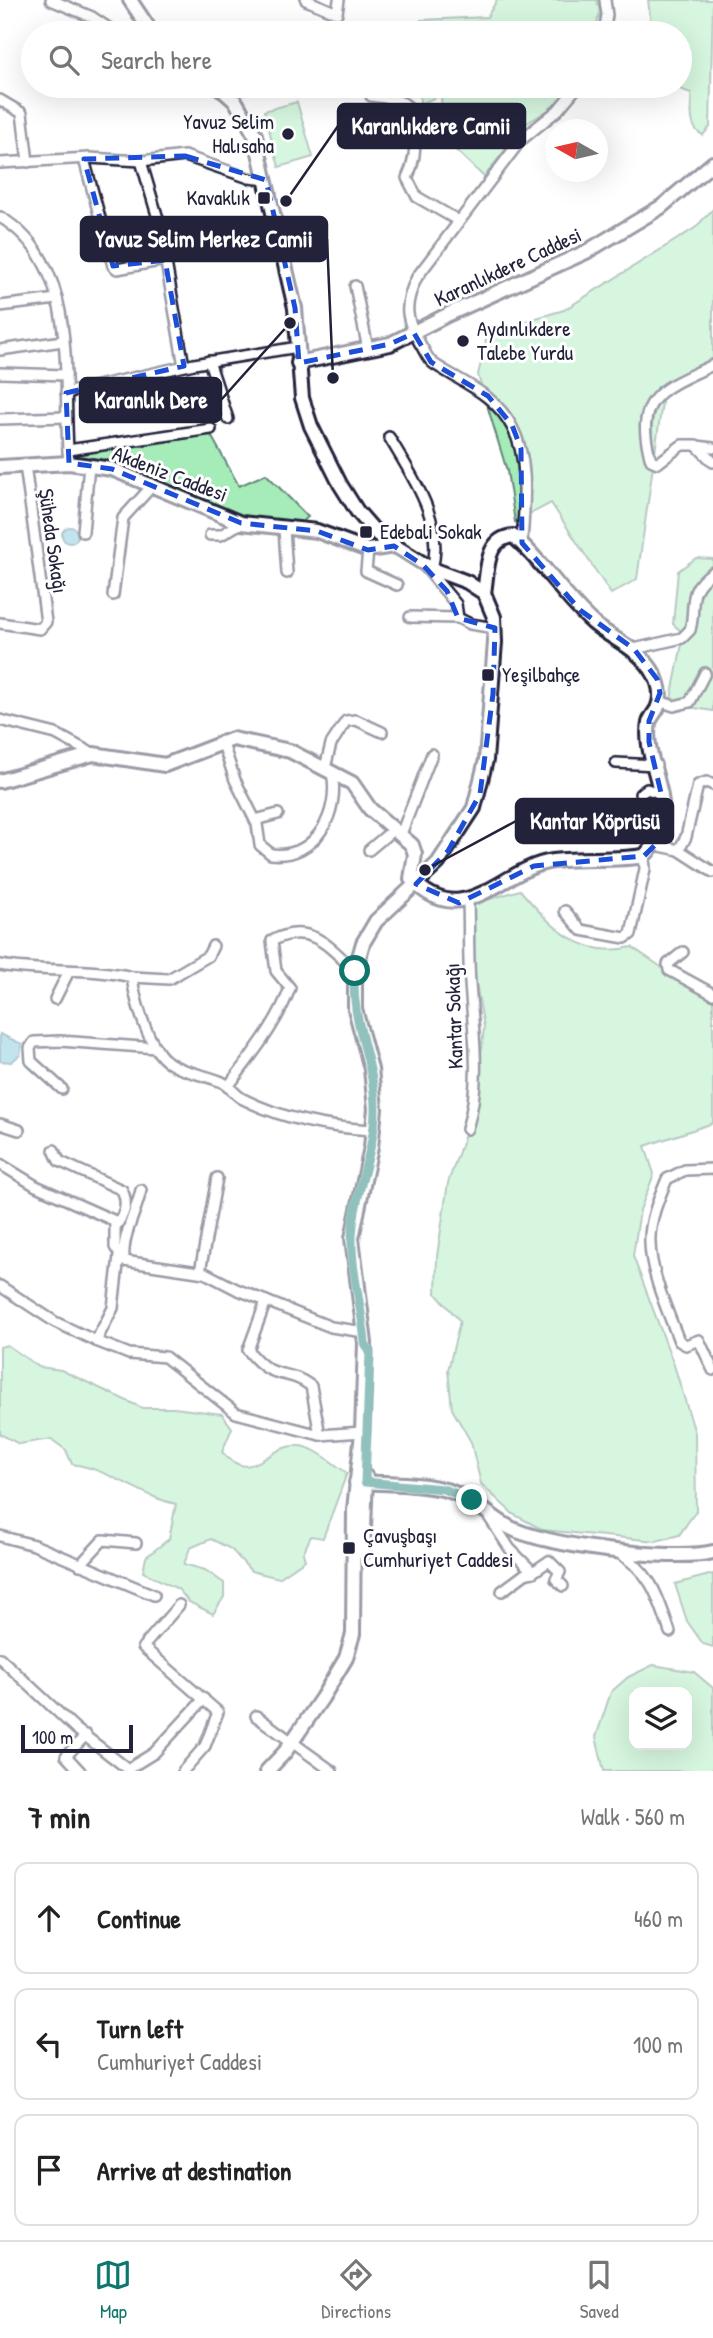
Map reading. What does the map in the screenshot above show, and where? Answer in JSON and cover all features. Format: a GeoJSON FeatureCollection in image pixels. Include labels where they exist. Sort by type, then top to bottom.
{"type":"FeatureCollection","features":[{"type":"Feature","properties":{"kind":"street"},"geometry":{"type":"LineString","coordinates":[[51,0],[98,21]]}},
{"type":"Feature","properties":{"kind":"street"},"geometry":{"type":"LineString","coordinates":[[130,0],[144,21]]}},
{"type":"Feature","properties":{"kind":"street"},"geometry":{"type":"LineString","coordinates":[[306,0],[337,13],[339,0]]}},
{"type":"Feature","properties":{"kind":"street"},"geometry":{"type":"LineString","coordinates":[[605,0],[606,21]]}},
{"type":"Feature","properties":{"kind":"street"},"geometry":{"type":"LineString","coordinates":[[232,98],[250,123],[266,180],[295,308],[298,363],[306,411],[340,484],[366,523],[394,546],[427,567],[467,582],[484,593],[491,607],[495,628],[493,694],[480,794],[448,851],[376,921],[363,943],[355,971],[355,1009],[374,1090],[373,1130],[352,1238],[365,1338],[361,1482]]}},
{"type":"Feature","properties":{"kind":"street"},"geometry":{"type":"LineString","coordinates":[[387,98],[411,107],[416,115],[415,160],[407,178],[411,190],[458,222]]}},
{"type":"Feature","properties":{"kind":"street"},"geometry":{"type":"LineString","coordinates":[[518,540],[521,449],[512,425],[488,396],[466,380],[431,362],[408,318],[407,298],[417,277],[520,140],[558,110],[568,98]]}},
{"type":"Feature","properties":{"kind":"street"},"geometry":{"type":"LineString","coordinates":[[0,100],[22,113],[28,162]]}},
{"type":"Feature","properties":{"kind":"street"},"geometry":{"type":"LineString","coordinates":[[0,163],[84,159],[141,161],[185,156],[249,178],[266,180]]}},
{"type":"Feature","properties":{"kind":"street"},"geometry":{"type":"LineString","coordinates":[[84,159],[113,266],[117,270],[165,260]]}},
{"type":"Feature","properties":{"kind":"street"},"geometry":{"type":"LineString","coordinates":[[141,161],[159,222],[184,366]]}},
{"type":"Feature","properties":{"kind":"street","name":"Karanlıkdere Caddesi"},"geometry":{"type":"LineString","coordinates":[[298,363],[390,344],[614,237],[661,207],[713,163]]}},
{"type":"Feature","properties":{"kind":"street"},"geometry":{"type":"LineString","coordinates":[[0,217],[12,224],[30,244],[49,273],[57,299],[63,341],[68,456],[211,429]]}},
{"type":"Feature","properties":{"kind":"street"},"geometry":{"type":"LineString","coordinates":[[0,226],[12,224]]}},
{"type":"Feature","properties":{"kind":"street"},"geometry":{"type":"LineString","coordinates":[[355,286],[368,349]]}},
{"type":"Feature","properties":{"kind":"street"},"geometry":{"type":"LineString","coordinates":[[0,306],[57,299]]}},
{"type":"Feature","properties":{"kind":"street"},"geometry":{"type":"LineString","coordinates":[[0,350],[63,341]]}},
{"type":"Feature","properties":{"kind":"street"},"geometry":{"type":"LineString","coordinates":[[65,393],[209,361],[299,347]]}},
{"type":"Feature","properties":{"kind":"street"},"geometry":{"type":"LineString","coordinates":[[209,361],[228,419]]}},
{"type":"Feature","properties":{"kind":"street"},"geometry":{"type":"LineString","coordinates":[[713,365],[661,389],[646,419],[646,446],[651,460],[658,463],[682,445],[713,448]]}},
{"type":"Feature","properties":{"kind":"street"},"geometry":{"type":"LineString","coordinates":[[0,373],[65,375]]}},
{"type":"Feature","properties":{"kind":"street"},"geometry":{"type":"LineString","coordinates":[[0,419],[66,417]]}},
{"type":"Feature","properties":{"kind":"street"},"geometry":{"type":"LineString","coordinates":[[389,437],[423,495],[431,521],[436,556],[427,567]]}},
{"type":"Feature","properties":{"kind":"street"},"geometry":{"type":"LineString","coordinates":[[695,445],[713,462]]}},
{"type":"Feature","properties":{"kind":"street","name":"Akdeniz Caddesi"},"geometry":{"type":"LineString","coordinates":[[0,467],[68,456],[89,466],[112,469],[241,523],[317,531],[369,550]]}},
{"type":"Feature","properties":{"kind":"street","name":"Şüheda Sokağı"},"geometry":{"type":"LineString","coordinates":[[0,623],[40,628],[46,622],[25,465]]}},
{"type":"Feature","properties":{"kind":"street"},"geometry":{"type":"LineString","coordinates":[[83,532],[89,466]]}},
{"type":"Feature","properties":{"kind":"street"},"geometry":{"type":"LineString","coordinates":[[113,595],[123,518],[153,485]]}},
{"type":"Feature","properties":{"kind":"street"},"geometry":{"type":"LineString","coordinates":[[210,535],[221,535],[241,523]]}},
{"type":"Feature","properties":{"kind":"street"},"geometry":{"type":"LineString","coordinates":[[284,529],[288,573]]}},
{"type":"Feature","properties":{"kind":"street"},"geometry":{"type":"LineString","coordinates":[[0,720],[56,734],[93,754],[165,765],[233,739],[290,751],[352,783],[370,809],[398,831],[414,850],[411,876],[416,884],[459,903],[468,901],[534,866],[553,861],[644,856],[655,845],[660,826],[662,794],[649,742],[649,721],[659,701],[657,679],[634,649],[595,624],[518,540],[502,537],[492,546],[484,593]]}},
{"type":"Feature","properties":{"kind":"street"},"geometry":{"type":"LineString","coordinates":[[394,546],[369,550],[366,571],[397,585]]}},
{"type":"Feature","properties":{"kind":"street"},"geometry":{"type":"LineString","coordinates":[[427,567],[456,604],[458,618]]}},
{"type":"Feature","properties":{"kind":"street"},"geometry":{"type":"LineString","coordinates":[[634,649],[682,638],[690,630],[691,605],[696,589],[713,572]]}},
{"type":"Feature","properties":{"kind":"street"},"geometry":{"type":"LineString","coordinates":[[410,617],[458,618],[470,624],[495,628]]}},
{"type":"Feature","properties":{"kind":"street"},"geometry":{"type":"LineString","coordinates":[[659,701],[674,706],[690,702],[705,673]]}},
{"type":"Feature","properties":{"kind":"street"},"geometry":{"type":"LineString","coordinates":[[222,741],[235,780],[255,820],[260,845],[271,854],[281,855],[309,844],[321,833],[331,816],[331,744],[346,721],[356,720],[382,732]]}},
{"type":"Feature","properties":{"kind":"street"},"geometry":{"type":"LineString","coordinates":[[0,781],[93,754]]}},
{"type":"Feature","properties":{"kind":"street"},"geometry":{"type":"LineString","coordinates":[[369,850],[398,831],[432,754]]}},
{"type":"Feature","properties":{"kind":"street"},"geometry":{"type":"LineString","coordinates":[[616,764],[656,765]]}},
{"type":"Feature","properties":{"kind":"street"},"geometry":{"type":"LineString","coordinates":[[679,850],[686,837],[698,785],[708,782],[713,785]]}},
{"type":"Feature","properties":{"kind":"street"},"geometry":{"type":"LineString","coordinates":[[640,794],[647,789],[662,794]]}},
{"type":"Feature","properties":{"kind":"street"},"geometry":{"type":"LineString","coordinates":[[255,820],[278,814]]}},
{"type":"Feature","properties":{"kind":"street"},"geometry":{"type":"LineString","coordinates":[[655,845],[679,850],[713,873]]}},
{"type":"Feature","properties":{"kind":"street"},"geometry":{"type":"LineString","coordinates":[[565,911],[581,930],[625,938],[631,934],[645,869],[644,856]]}},
{"type":"Feature","properties":{"kind":"street","name":"Kantar Sokağı"},"geometry":{"type":"LineString","coordinates":[[467,1129],[474,1107],[475,1025],[470,984],[468,901]]}},
{"type":"Feature","properties":{"kind":"street"},"geometry":{"type":"LineString","coordinates":[[228,1087],[266,1035],[283,1007],[290,988],[276,971],[272,941],[287,932],[305,932],[333,950],[355,971]]}},
{"type":"Feature","properties":{"kind":"street"},"geometry":{"type":"LineString","coordinates":[[0,965],[68,973],[102,972],[169,979],[208,956],[213,946]]}},
{"type":"Feature","properties":{"kind":"street"},"geometry":{"type":"LineString","coordinates":[[683,952],[668,964],[669,970],[713,994]]}},
{"type":"Feature","properties":{"kind":"street"},"geometry":{"type":"LineString","coordinates":[[55,999],[68,973]]}},
{"type":"Feature","properties":{"kind":"street"},"geometry":{"type":"LineString","coordinates":[[132,977],[156,1048],[171,1064],[228,1087],[239,1097],[261,1107],[342,1129],[373,1130]]}},
{"type":"Feature","properties":{"kind":"street"},"geometry":{"type":"LineString","coordinates":[[62,1089],[31,1061],[30,1048],[34,1042],[60,1041],[156,1048]]}},
{"type":"Feature","properties":{"kind":"street"},"geometry":{"type":"LineString","coordinates":[[0,1125],[19,1130]]}},
{"type":"Feature","properties":{"kind":"street"},"geometry":{"type":"LineString","coordinates":[[54,1150],[60,1161],[122,1190],[126,1198],[124,1215],[115,1227]]}},
{"type":"Feature","properties":{"kind":"street"},"geometry":{"type":"LineString","coordinates":[[0,1164],[36,1186],[116,1221],[115,1247],[122,1258],[200,1272],[331,1327],[365,1338]]}},
{"type":"Feature","properties":{"kind":"street"},"geometry":{"type":"LineString","coordinates":[[713,1169],[685,1170],[667,1179],[657,1203],[649,1242],[662,1296],[679,1341],[685,1345],[699,1340],[713,1370]]}},
{"type":"Feature","properties":{"kind":"street"},"geometry":{"type":"LineString","coordinates":[[200,1272],[217,1178]]}},
{"type":"Feature","properties":{"kind":"street"},"geometry":{"type":"LineString","coordinates":[[96,1342],[113,1308],[123,1245],[141,1190]]}},
{"type":"Feature","properties":{"kind":"street"},"geometry":{"type":"LineString","coordinates":[[0,1286],[55,1322],[96,1342],[129,1354],[165,1357],[194,1377],[236,1413],[320,1435],[362,1432]]}},
{"type":"Feature","properties":{"kind":"street"},"geometry":{"type":"LineString","coordinates":[[266,1301],[248,1345],[258,1363],[269,1372],[302,1380],[310,1386],[320,1435]]}},
{"type":"Feature","properties":{"kind":"street"},"geometry":{"type":"LineString","coordinates":[[267,1771],[292,1743],[323,1698],[346,1658],[353,1634],[370,1352],[365,1338]]}},
{"type":"Feature","properties":{"kind":"street"},"geometry":{"type":"LineString","coordinates":[[361,1482],[443,1489],[481,1505],[507,1526],[534,1538],[699,1556],[713,1552]]}},
{"type":"Feature","properties":{"kind":"street"},"geometry":{"type":"LineString","coordinates":[[481,1505],[510,1549],[533,1572]]}},
{"type":"Feature","properties":{"kind":"street"},"geometry":{"type":"LineString","coordinates":[[0,1536],[34,1545],[154,1595]]}},
{"type":"Feature","properties":{"kind":"street"},"geometry":{"type":"LineString","coordinates":[[80,1565],[103,1540],[136,1543]]}},
{"type":"Feature","properties":{"kind":"street"},"geometry":{"type":"LineString","coordinates":[[608,1548],[644,1571],[656,1592],[670,1632]]}},
{"type":"Feature","properties":{"kind":"street"},"geometry":{"type":"LineString","coordinates":[[502,1591],[549,1561],[560,1572],[556,1579],[563,1586]]}},
{"type":"Feature","properties":{"kind":"street"},"geometry":{"type":"LineString","coordinates":[[179,1605],[143,1647],[218,1712],[205,1746],[183,1771]]}},
{"type":"Feature","properties":{"kind":"street"},"geometry":{"type":"LineString","coordinates":[[0,1658],[128,1770],[154,1753],[204,1699]]}},
{"type":"Feature","properties":{"kind":"street"},"geometry":{"type":"LineString","coordinates":[[256,1716],[332,1771]]}},
{"type":"Feature","properties":{"kind":"street"},"geometry":{"type":"LineString","coordinates":[[79,1771],[66,1756],[86,1735]]}},
{"type":"Feature","properties":{"kind":"highlighted area"},"geometry":{"type":"Polygon","coordinates":[[[185,156],[266,180],[295,308],[299,363],[390,344],[414,333],[431,362],[488,396],[512,425],[521,449],[522,543],[580,610],[634,649],[657,679],[660,693],[649,721],[649,742],[662,797],[655,845],[644,856],[534,866],[459,903],[416,884],[448,851],[480,794],[493,694],[495,628],[458,618],[447,591],[423,565],[394,546],[368,550],[317,531],[241,523],[112,469],[69,463],[66,393],[184,366],[165,260],[113,266],[84,159],[185,156]]]}},
{"type":"Feature","properties":{"kind":"green space"},"geometry":{"type":"Polygon","coordinates":[[[497,0],[597,0],[600,12],[597,21],[421,21],[487,17],[497,0]]]}},
{"type":"Feature","properties":{"kind":"green space"},"geometry":{"type":"Polygon","coordinates":[[[648,0],[713,0],[710,127],[703,135],[695,128],[692,117],[692,21],[651,21],[648,0]]]}},
{"type":"Feature","properties":{"kind":"green space"},"geometry":{"type":"Polygon","coordinates":[[[420,98],[434,98],[420,104],[420,98]]]}},
{"type":"Feature","properties":{"kind":"green space"},"geometry":{"type":"Polygon","coordinates":[[[441,98],[562,98],[558,104],[524,125],[484,177],[443,138],[441,98]]]}},
{"type":"Feature","properties":{"kind":"green space","name":"Yavuz Selim Halısaha"},"geometry":{"type":"Polygon","coordinates":[[[297,102],[313,157],[279,167],[264,111],[297,102]]]}},
{"type":"Feature","properties":{"kind":"green space"},"geometry":{"type":"Polygon","coordinates":[[[713,209],[713,371],[663,396],[637,579],[611,594],[551,503],[515,522],[507,471],[478,375],[488,332],[564,310],[695,228],[713,209]]]}},
{"type":"Feature","properties":{"kind":"green space"},"geometry":{"type":"Polygon","coordinates":[[[207,428],[239,486],[266,474],[308,517],[292,530],[260,526],[81,468],[70,451],[207,428]]]}},
{"type":"Feature","properties":{"kind":"green space"},"geometry":{"type":"Polygon","coordinates":[[[696,558],[713,559],[713,711],[670,704],[684,634],[673,624],[678,571],[696,558]]]}},
{"type":"Feature","properties":{"kind":"green space"},"geometry":{"type":"Polygon","coordinates":[[[520,890],[543,916],[568,937],[597,949],[632,947],[667,971],[713,995],[713,1123],[645,1146],[654,1174],[640,1210],[633,1256],[674,1365],[695,1433],[696,1511],[679,1535],[656,1541],[543,1530],[513,1514],[481,1484],[471,1442],[452,1409],[448,1370],[460,1321],[436,1294],[437,1256],[448,1183],[476,1103],[484,1027],[466,929],[470,905],[520,890]]]}},
{"type":"Feature","properties":{"kind":"green space"},"geometry":{"type":"Polygon","coordinates":[[[7,1345],[39,1367],[61,1370],[142,1408],[174,1408],[222,1414],[232,1428],[222,1452],[233,1462],[243,1466],[252,1465],[289,1447],[306,1447],[319,1453],[347,1473],[323,1538],[311,1536],[303,1553],[305,1560],[279,1578],[251,1571],[231,1549],[211,1539],[190,1548],[184,1564],[205,1570],[224,1583],[224,1597],[213,1614],[189,1602],[178,1589],[143,1572],[146,1557],[169,1539],[176,1504],[99,1471],[72,1464],[66,1450],[51,1439],[19,1444],[0,1434],[0,1347],[7,1345]]]}},
{"type":"Feature","properties":{"kind":"green space"},"geometry":{"type":"Polygon","coordinates":[[[713,1574],[713,1647],[703,1644],[687,1621],[675,1584],[713,1574]]]}},
{"type":"Feature","properties":{"kind":"green space"},"geometry":{"type":"Polygon","coordinates":[[[653,1665],[694,1672],[713,1688],[713,1771],[604,1771],[596,1737],[611,1692],[628,1677],[653,1665]]]}},
{"type":"Feature","properties":{"kind":"water"},"geometry":{"type":"Polygon","coordinates":[[[67,527],[73,527],[78,535],[76,541],[67,543],[62,538],[62,532],[67,527]]]}},
{"type":"Feature","properties":{"kind":"water"},"geometry":{"type":"Polygon","coordinates":[[[0,1034],[22,1044],[20,1055],[11,1062],[0,1061],[0,1034]]]}},
{"type":"Feature","properties":{"kind":"place","name":"Yavuz Selim Halısaha"},"geometry":{"type":"Point","coordinates":[288,134]}},
{"type":"Feature","properties":{"kind":"place","name":"Kavaklık"},"geometry":{"type":"Point","coordinates":[264,198]}},
{"type":"Feature","properties":{"kind":"place","name":"Karanlıkdere Camii"},"geometry":{"type":"Point","coordinates":[286,201]}},
{"type":"Feature","properties":{"kind":"place","name":"Karanlık Dere"},"geometry":{"type":"Point","coordinates":[290,323]}},
{"type":"Feature","properties":{"kind":"place","name":"Aydınlıkdere Talebe Yurdu"},"geometry":{"type":"Point","coordinates":[463,341]}},
{"type":"Feature","properties":{"kind":"place","name":"Yavuz Selim Merkez Camii"},"geometry":{"type":"Point","coordinates":[333,378]}},
{"type":"Feature","properties":{"kind":"place","name":"Edebali Sokak"},"geometry":{"type":"Point","coordinates":[366,532]}},
{"type":"Feature","properties":{"kind":"place","name":"Yeşilbahçe"},"geometry":{"type":"Point","coordinates":[488,675]}},
{"type":"Feature","properties":{"kind":"place","name":"Kantar Köprüsü"},"geometry":{"type":"Point","coordinates":[425,870]}},
{"type":"Feature","properties":{"kind":"place","name":"Çavuşbaşı Cumhuriyet Caddesi"},"geometry":{"type":"Point","coordinates":[349,1548]}},
{"type":"Feature","properties":{"kind":"route"},"geometry":{"type":"LineString","coordinates":[[355,971],[353,996],[371,1069],[375,1109],[371,1147],[354,1216],[352,1238],[365,1343],[370,1352],[365,1482],[443,1489],[472,1500]]}}]}
